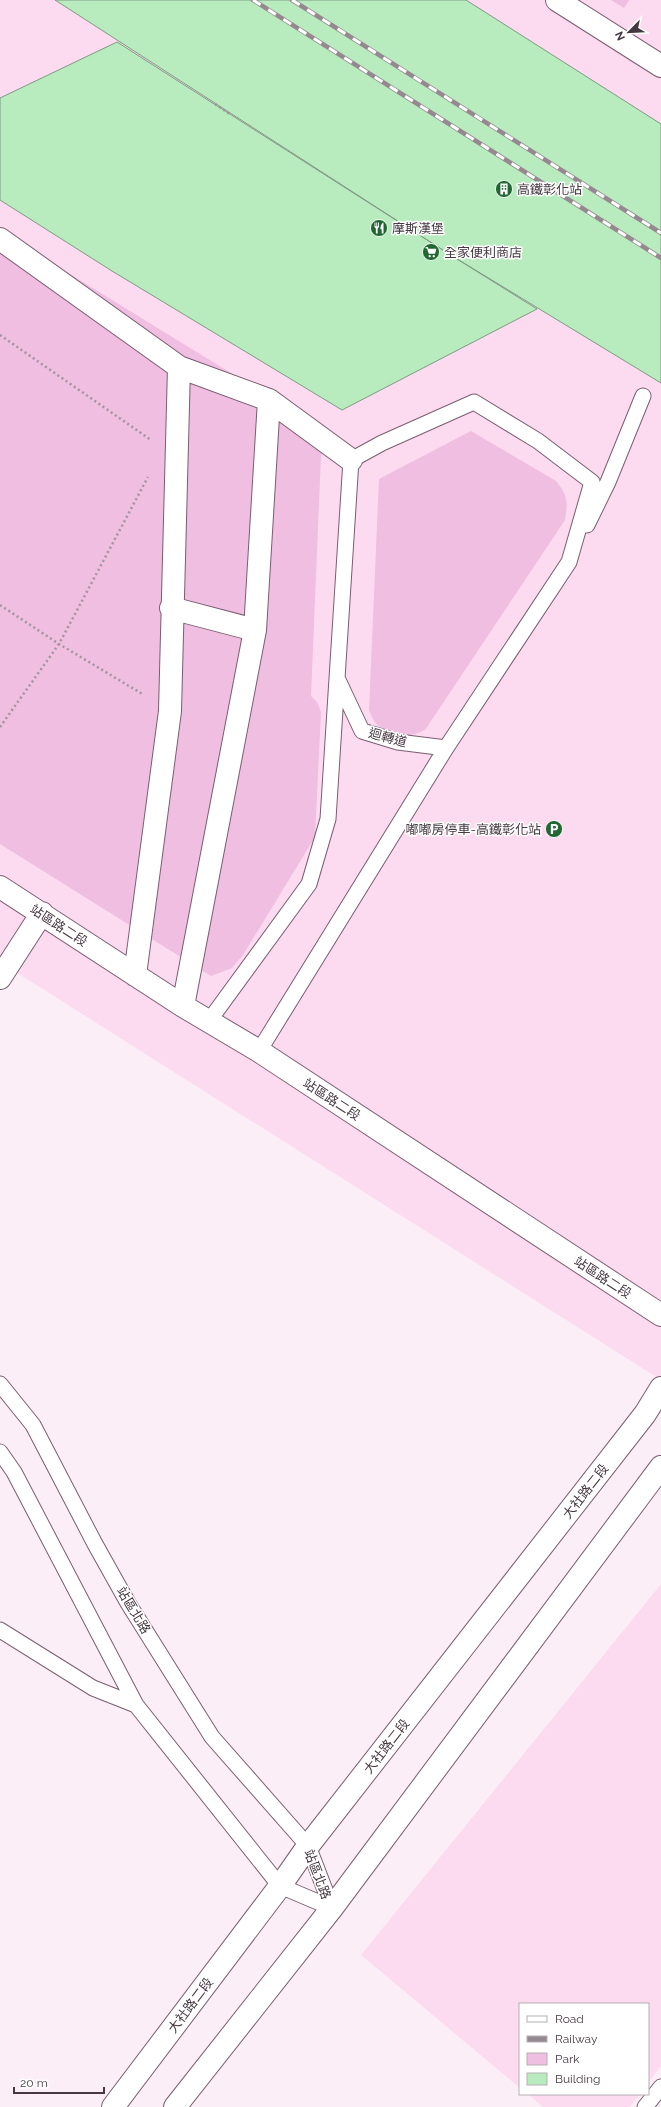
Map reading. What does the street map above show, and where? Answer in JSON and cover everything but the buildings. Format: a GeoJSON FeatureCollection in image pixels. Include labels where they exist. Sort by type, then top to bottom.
{"type":"FeatureCollection","features":[{"type":"Feature","properties":{"kind":"street"},"geometry":{"type":"LineString","coordinates":[[557,0],[661,66]]}},
{"type":"Feature","properties":{"kind":"street"},"geometry":{"type":"LineString","coordinates":[[0,239],[179,367],[269,400],[351,460]]}},
{"type":"Feature","properties":{"kind":"street"},"geometry":{"type":"LineString","coordinates":[[135,975],[170,711],[171,608],[179,367]]}},
{"type":"Feature","properties":{"kind":"street"},"geometry":{"type":"LineString","coordinates":[[183,1006],[255,630],[269,400]]}},
{"type":"Feature","properties":{"kind":"street"},"geometry":{"type":"LineString","coordinates":[[171,608],[255,630]]}},
{"type":"Feature","properties":{"kind":"street","name":"站區路二段"},"geometry":{"type":"LineString","coordinates":[[0,887],[183,1006],[259,1052],[661,1315]]}},
{"type":"Feature","properties":{"kind":"street"},"geometry":{"type":"LineString","coordinates":[[0,978],[42,913]]}},
{"type":"Feature","properties":{"kind":"street","name":"大社路二段"},"geometry":{"type":"LineString","coordinates":[[113,2107],[280,1886],[308,1846],[645,1414],[661,1388]]}},
{"type":"Feature","properties":{"kind":"street"},"geometry":{"type":"LineString","coordinates":[[175,2107],[332,1908],[661,1467]]}},
{"type":"Feature","properties":{"kind":"lane"},"geometry":{"type":"LineString","coordinates":[[259,1052],[446,748],[569,562],[608,482],[643,396]]}},
{"type":"Feature","properties":{"kind":"lane"},"geometry":{"type":"LineString","coordinates":[[209,1021],[309,884],[328,819],[351,460],[382,443],[474,402],[538,441],[592,482],[569,562]]}},
{"type":"Feature","properties":{"kind":"lane","name":"迴轉道"},"geometry":{"type":"LineString","coordinates":[[337,679],[362,731],[398,742],[446,748]]}},
{"type":"Feature","properties":{"kind":"lane","name":"站區北路"},"geometry":{"type":"LineString","coordinates":[[0,1384],[32,1424],[128,1602],[212,1737],[308,1846],[332,1908]]}},
{"type":"Feature","properties":{"kind":"lane","name":"站區北路"},"geometry":{"type":"LineString","coordinates":[[0,1452],[14,1472],[136,1705],[280,1886],[332,1908]]}},
{"type":"Feature","properties":{"kind":"lane"},"geometry":{"type":"LineString","coordinates":[[0,1630],[93,1688],[136,1705]]}},
{"type":"Feature","properties":{"kind":"lane"},"geometry":{"type":"LineString","coordinates":[[645,2107],[661,2087]]}},
{"type":"Feature","properties":{"kind":"path"},"geometry":{"type":"LineString","coordinates":[[215,104],[231,115]]}},
{"type":"Feature","properties":{"kind":"path"},"geometry":{"type":"LineString","coordinates":[[0,335],[163,449],[176,467]]}},
{"type":"Feature","properties":{"kind":"path"},"geometry":{"type":"LineString","coordinates":[[0,727],[59,644],[152,470]]}},
{"type":"Feature","properties":{"kind":"path"},"geometry":{"type":"LineString","coordinates":[[0,605],[59,644],[170,711]]}},
{"type":"Feature","properties":{"kind":"shaded area"},"geometry":{"type":"Polygon","coordinates":[[[0,0],[661,0],[661,1380],[0,962],[0,0]]]}},
{"type":"Feature","properties":{"kind":"shaded area"},"geometry":{"type":"Polygon","coordinates":[[[661,1584],[661,2066],[649,2082],[649,2003],[519,2003],[519,2087],[361,1955],[661,1584]]]}},
{"type":"Feature","properties":{"kind":"shaded area"},"geometry":{"type":"Polygon","coordinates":[[[529,2095],[639,2095],[630,2107],[543,2107],[529,2095]]]}},
{"type":"Feature","properties":{"kind":"green space"},"geometry":{"type":"Polygon","coordinates":[[[611,0],[629,0],[624,8],[611,0]]]}},
{"type":"Feature","properties":{"kind":"green space"},"geometry":{"type":"Polygon","coordinates":[[[0,231],[338,439],[321,455],[311,696],[317,702],[321,712],[315,837],[243,955],[232,968],[211,976],[0,844],[0,231]]]}},
{"type":"Feature","properties":{"kind":"green space"},"geometry":{"type":"Polygon","coordinates":[[[471,431],[556,481],[565,495],[567,503],[565,520],[425,730],[407,736],[391,735],[378,726],[369,710],[379,479],[471,431]]]}},
{"type":"Feature","properties":{"kind":"railway"},"geometry":{"type":"LineString","coordinates":[[253,0],[661,258]]}},
{"type":"Feature","properties":{"kind":"railway"},"geometry":{"type":"LineString","coordinates":[[292,0],[661,233]]}},
{"type":"Feature","properties":{"kind":"place","name":"高鐵彰化站"},"geometry":{"type":"Point","coordinates":[504,189]}},
{"type":"Feature","properties":{"kind":"place","name":"摩斯漢堡"},"geometry":{"type":"Point","coordinates":[379,228]}},
{"type":"Feature","properties":{"kind":"place","name":"全家便利商店"},"geometry":{"type":"Point","coordinates":[431,252]}},
{"type":"Feature","properties":{"kind":"place","name":"嘟嘟房停車-高鐵彰化站"},"geometry":{"type":"Point","coordinates":[554,829]}}]}
